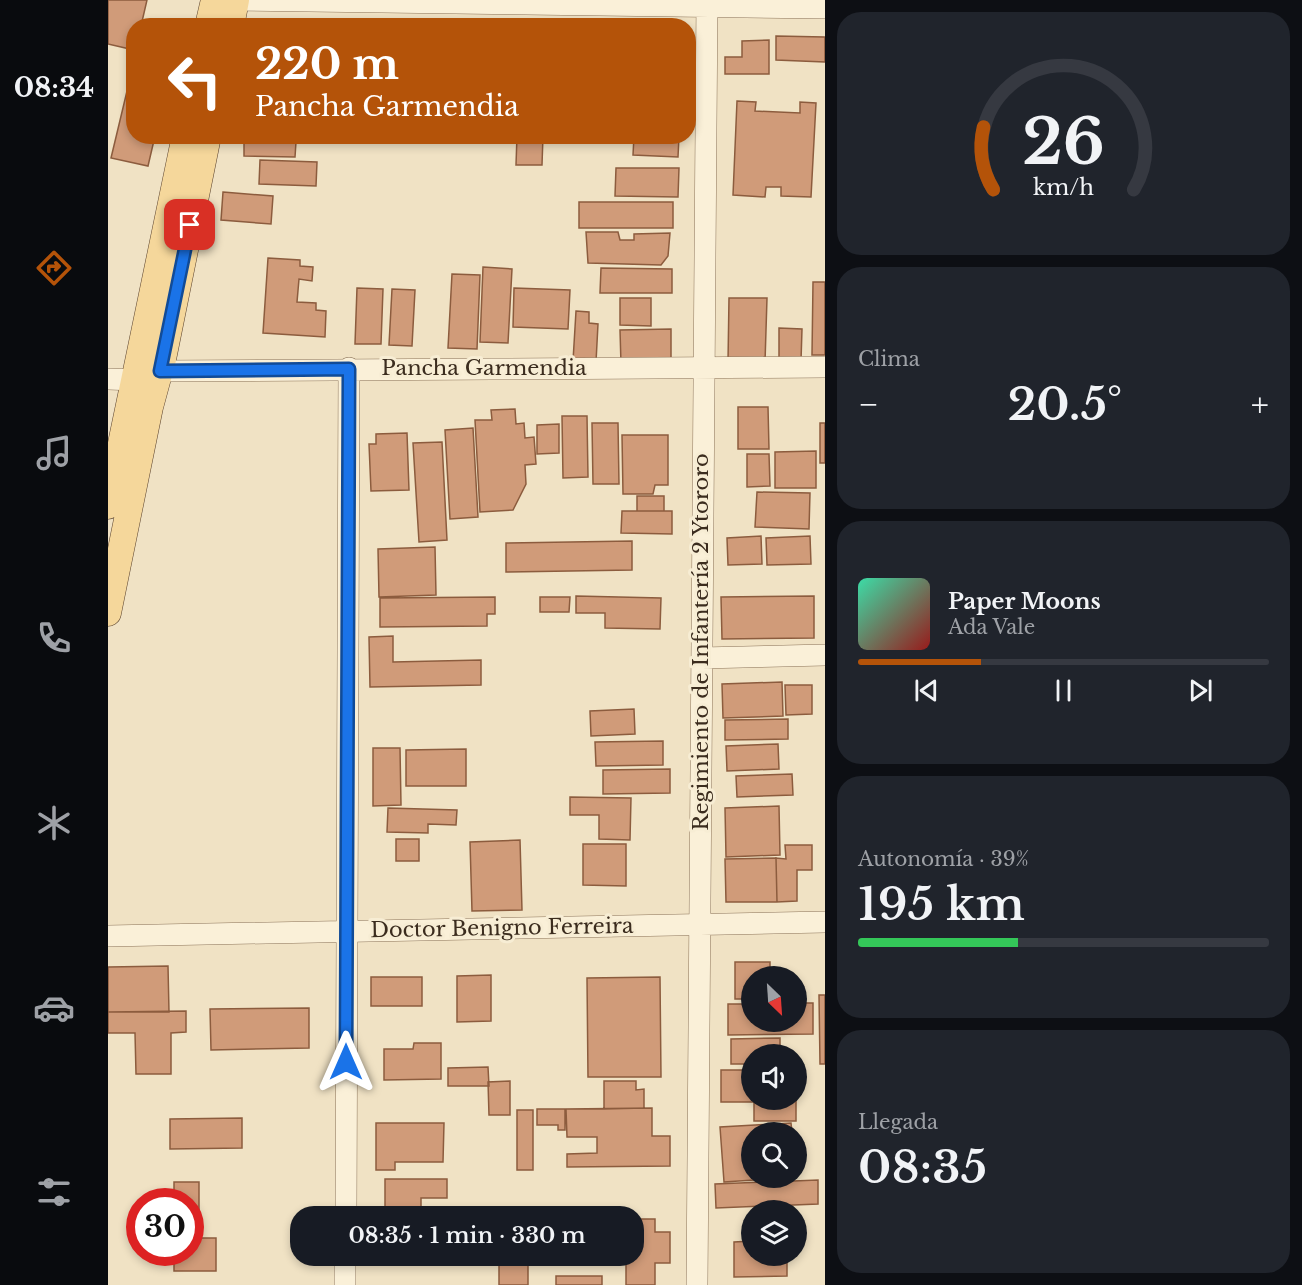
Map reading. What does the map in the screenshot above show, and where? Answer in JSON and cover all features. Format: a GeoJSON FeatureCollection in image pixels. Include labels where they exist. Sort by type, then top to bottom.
{"type":"FeatureCollection","features":[{"type":"Feature","properties":{"kind":"main road"},"geometry":{"type":"LineString","coordinates":[[210,18],[214,0]]}},
{"type":"Feature","properties":{"kind":"main road"},"geometry":{"type":"LineString","coordinates":[[233,18],[236,0]]}},
{"type":"Feature","properties":{"kind":"main road"},"geometry":{"type":"LineString","coordinates":[[108,506],[183,144]]}},
{"type":"Feature","properties":{"kind":"main road"},"geometry":{"type":"LineString","coordinates":[[108,613],[206,144]]}},
{"type":"Feature","properties":{"kind":"street"},"geometry":{"type":"LineString","coordinates":[[229,0],[707,3],[825,8]]}},
{"type":"Feature","properties":{"kind":"street","name":"Regimiento de Infantería 2 Ytororo"},"geometry":{"type":"LineString","coordinates":[[697,1285],[707,3]]}},
{"type":"Feature","properties":{"kind":"street","name":"Pancha Garmendia"},"geometry":{"type":"LineString","coordinates":[[108,379],[135,380],[160,371],[825,367]]}},
{"type":"Feature","properties":{"kind":"street"},"geometry":{"type":"LineString","coordinates":[[346,1206],[349,369]]}},
{"type":"Feature","properties":{"kind":"street"},"geometry":{"type":"LineString","coordinates":[[702,658],[825,655]]}},
{"type":"Feature","properties":{"kind":"street","name":"Doctor Benigno Ferreira"},"geometry":{"type":"LineString","coordinates":[[108,936],[825,922]]}},
{"type":"Feature","properties":{"kind":"street"},"geometry":{"type":"LineString","coordinates":[[345,1266],[345,1285]]}},
{"type":"Feature","properties":{"kind":"building"},"geometry":{"type":"Polygon","coordinates":[[[108,0],[147,0],[143,18],[126,18],[126,48],[108,44],[108,0]]]}},
{"type":"Feature","properties":{"kind":"building"},"geometry":{"type":"Polygon","coordinates":[[[776,36],[825,37],[825,62],[776,60],[776,36]]]}},
{"type":"Feature","properties":{"kind":"building"},"geometry":{"type":"Polygon","coordinates":[[[769,40],[769,74],[725,74],[725,57],[742,57],[742,41],[769,40]]]}},
{"type":"Feature","properties":{"kind":"building"},"geometry":{"type":"Polygon","coordinates":[[[126,95],[126,144],[153,144],[148,166],[111,158],[126,95]]]}},
{"type":"Feature","properties":{"kind":"building"},"geometry":{"type":"Polygon","coordinates":[[[737,101],[756,102],[755,111],[800,113],[800,102],[816,103],[811,197],[781,196],[781,187],[766,187],[765,197],[733,195],[737,101]]]}},
{"type":"Feature","properties":{"kind":"building"},"geometry":{"type":"Polygon","coordinates":[[[244,144],[296,144],[295,157],[244,156],[244,144]]]}},
{"type":"Feature","properties":{"kind":"building"},"geometry":{"type":"Polygon","coordinates":[[[517,144],[543,144],[542,165],[516,165],[517,144]]]}},
{"type":"Feature","properties":{"kind":"building"},"geometry":{"type":"Polygon","coordinates":[[[634,144],[679,144],[678,157],[633,155],[634,144]]]}},
{"type":"Feature","properties":{"kind":"building"},"geometry":{"type":"Polygon","coordinates":[[[260,160],[317,162],[316,186],[259,184],[260,160]]]}},
{"type":"Feature","properties":{"kind":"building"},"geometry":{"type":"Polygon","coordinates":[[[616,168],[679,168],[678,197],[615,196],[616,168]]]}},
{"type":"Feature","properties":{"kind":"building"},"geometry":{"type":"Polygon","coordinates":[[[223,192],[273,196],[271,224],[221,220],[223,192]]]}},
{"type":"Feature","properties":{"kind":"building"},"geometry":{"type":"Polygon","coordinates":[[[579,202],[673,202],[673,228],[579,228],[579,202]]]}},
{"type":"Feature","properties":{"kind":"building"},"geometry":{"type":"Polygon","coordinates":[[[586,232],[618,232],[620,240],[634,240],[634,234],[670,233],[668,256],[661,265],[588,263],[586,232]]]}},
{"type":"Feature","properties":{"kind":"building"},"geometry":{"type":"Polygon","coordinates":[[[268,258],[300,260],[300,266],[313,267],[312,281],[299,279],[297,302],[316,303],[316,310],[326,311],[325,337],[263,333],[268,258]]]}},
{"type":"Feature","properties":{"kind":"building"},"geometry":{"type":"Polygon","coordinates":[[[483,267],[512,269],[508,343],[480,342],[483,267]]]}},
{"type":"Feature","properties":{"kind":"building"},"geometry":{"type":"Polygon","coordinates":[[[601,268],[672,269],[672,293],[600,293],[601,268]]]}},
{"type":"Feature","properties":{"kind":"building"},"geometry":{"type":"Polygon","coordinates":[[[452,274],[480,275],[477,349],[448,348],[452,274]]]}},
{"type":"Feature","properties":{"kind":"building"},"geometry":{"type":"Polygon","coordinates":[[[813,282],[825,282],[825,355],[812,355],[813,282]]]}},
{"type":"Feature","properties":{"kind":"building"},"geometry":{"type":"Polygon","coordinates":[[[357,288],[383,289],[381,344],[355,344],[357,288]]]}},
{"type":"Feature","properties":{"kind":"building"},"geometry":{"type":"Polygon","coordinates":[[[514,288],[570,290],[568,329],[513,327],[514,288]]]}},
{"type":"Feature","properties":{"kind":"building"},"geometry":{"type":"Polygon","coordinates":[[[392,289],[415,290],[412,346],[389,345],[392,289]]]}},
{"type":"Feature","properties":{"kind":"building"},"geometry":{"type":"Polygon","coordinates":[[[620,298],[651,298],[651,326],[620,325],[620,298]]]}},
{"type":"Feature","properties":{"kind":"building"},"geometry":{"type":"Polygon","coordinates":[[[729,298],[767,298],[765,362],[728,362],[729,298]]]}},
{"type":"Feature","properties":{"kind":"building"},"geometry":{"type":"Polygon","coordinates":[[[576,311],[589,312],[589,323],[598,324],[596,362],[573,361],[576,311]]]}},
{"type":"Feature","properties":{"kind":"building"},"geometry":{"type":"Polygon","coordinates":[[[779,328],[802,329],[801,361],[779,361],[779,328]]]}},
{"type":"Feature","properties":{"kind":"building"},"geometry":{"type":"Polygon","coordinates":[[[671,329],[671,363],[621,364],[620,330],[671,329]]]}},
{"type":"Feature","properties":{"kind":"building"},"geometry":{"type":"Polygon","coordinates":[[[738,407],[768,407],[769,449],[738,449],[738,407]]]}},
{"type":"Feature","properties":{"kind":"building"},"geometry":{"type":"Polygon","coordinates":[[[515,409],[516,424],[524,423],[525,438],[534,437],[536,464],[525,465],[526,484],[513,510],[480,512],[475,420],[492,420],[491,410],[515,409]]]}},
{"type":"Feature","properties":{"kind":"building"},"geometry":{"type":"Polygon","coordinates":[[[562,416],[587,416],[588,477],[563,478],[562,416]]]}},
{"type":"Feature","properties":{"kind":"building"},"geometry":{"type":"Polygon","coordinates":[[[592,423],[618,423],[619,484],[593,484],[592,423]]]}},
{"type":"Feature","properties":{"kind":"building"},"geometry":{"type":"Polygon","coordinates":[[[820,423],[825,423],[825,463],[820,463],[820,423]]]}},
{"type":"Feature","properties":{"kind":"building"},"geometry":{"type":"Polygon","coordinates":[[[559,424],[559,453],[537,454],[537,425],[559,424]]]}},
{"type":"Feature","properties":{"kind":"building"},"geometry":{"type":"Polygon","coordinates":[[[473,428],[478,517],[450,519],[445,430],[473,428]]]}},
{"type":"Feature","properties":{"kind":"building"},"geometry":{"type":"Polygon","coordinates":[[[407,433],[409,490],[371,491],[369,444],[376,444],[376,434],[407,433]]]}},
{"type":"Feature","properties":{"kind":"building"},"geometry":{"type":"Polygon","coordinates":[[[622,435],[668,435],[668,485],[655,485],[653,494],[623,494],[622,435]]]}},
{"type":"Feature","properties":{"kind":"building"},"geometry":{"type":"Polygon","coordinates":[[[442,442],[447,540],[419,542],[413,443],[442,442]]]}},
{"type":"Feature","properties":{"kind":"building"},"geometry":{"type":"Polygon","coordinates":[[[816,451],[816,488],[775,488],[775,452],[816,451]]]}},
{"type":"Feature","properties":{"kind":"building"},"geometry":{"type":"Polygon","coordinates":[[[747,454],[769,454],[770,486],[747,487],[747,454]]]}},
{"type":"Feature","properties":{"kind":"building"},"geometry":{"type":"Polygon","coordinates":[[[757,492],[810,493],[809,529],[755,527],[757,492]]]}},
{"type":"Feature","properties":{"kind":"building"},"geometry":{"type":"Polygon","coordinates":[[[637,496],[664,496],[664,511],[637,511],[637,496]]]}},
{"type":"Feature","properties":{"kind":"building"},"geometry":{"type":"Polygon","coordinates":[[[622,511],[672,511],[672,534],[621,533],[622,511]]]}},
{"type":"Feature","properties":{"kind":"building"},"geometry":{"type":"Polygon","coordinates":[[[761,536],[762,564],[728,565],[727,538],[761,536]]]}},
{"type":"Feature","properties":{"kind":"building"},"geometry":{"type":"Polygon","coordinates":[[[810,536],[811,564],[767,565],[766,538],[810,536]]]}},
{"type":"Feature","properties":{"kind":"building"},"geometry":{"type":"Polygon","coordinates":[[[632,541],[632,570],[506,572],[506,543],[632,541]]]}},
{"type":"Feature","properties":{"kind":"building"},"geometry":{"type":"Polygon","coordinates":[[[435,547],[436,595],[379,597],[378,549],[435,547]]]}},
{"type":"Feature","properties":{"kind":"building"},"geometry":{"type":"Polygon","coordinates":[[[576,596],[661,598],[660,629],[605,628],[605,613],[576,613],[576,596]]]}},
{"type":"Feature","properties":{"kind":"building"},"geometry":{"type":"Polygon","coordinates":[[[814,596],[814,638],[722,639],[721,597],[814,596]]]}},
{"type":"Feature","properties":{"kind":"building"},"geometry":{"type":"Polygon","coordinates":[[[495,597],[495,614],[487,614],[487,626],[380,627],[380,598],[495,597]]]}},
{"type":"Feature","properties":{"kind":"building"},"geometry":{"type":"Polygon","coordinates":[[[540,597],[570,597],[569,612],[540,612],[540,597]]]}},
{"type":"Feature","properties":{"kind":"building"},"geometry":{"type":"Polygon","coordinates":[[[393,636],[393,662],[481,660],[481,685],[370,687],[369,637],[393,636]]]}},
{"type":"Feature","properties":{"kind":"building"},"geometry":{"type":"Polygon","coordinates":[[[782,682],[783,716],[723,718],[722,684],[782,682]]]}},
{"type":"Feature","properties":{"kind":"building"},"geometry":{"type":"Polygon","coordinates":[[[785,685],[812,685],[812,714],[786,715],[785,685]]]}},
{"type":"Feature","properties":{"kind":"building"},"geometry":{"type":"Polygon","coordinates":[[[634,709],[635,734],[591,736],[590,711],[634,709]]]}},
{"type":"Feature","properties":{"kind":"building"},"geometry":{"type":"Polygon","coordinates":[[[788,719],[788,739],[725,740],[725,720],[788,719]]]}},
{"type":"Feature","properties":{"kind":"building"},"geometry":{"type":"Polygon","coordinates":[[[663,741],[663,765],[596,766],[595,742],[663,741]]]}},
{"type":"Feature","properties":{"kind":"building"},"geometry":{"type":"Polygon","coordinates":[[[778,744],[779,769],[727,771],[726,746],[778,744]]]}},
{"type":"Feature","properties":{"kind":"building"},"geometry":{"type":"Polygon","coordinates":[[[373,748],[400,748],[401,805],[373,806],[373,748]]]}},
{"type":"Feature","properties":{"kind":"building"},"geometry":{"type":"Polygon","coordinates":[[[466,749],[466,786],[406,786],[406,750],[466,749]]]}},
{"type":"Feature","properties":{"kind":"building"},"geometry":{"type":"Polygon","coordinates":[[[670,769],[670,793],[603,794],[603,770],[670,769]]]}},
{"type":"Feature","properties":{"kind":"building"},"geometry":{"type":"Polygon","coordinates":[[[792,774],[793,795],[737,797],[736,776],[792,774]]]}},
{"type":"Feature","properties":{"kind":"building"},"geometry":{"type":"Polygon","coordinates":[[[570,797],[631,798],[630,840],[599,839],[599,815],[570,815],[570,797]]]}},
{"type":"Feature","properties":{"kind":"building"},"geometry":{"type":"Polygon","coordinates":[[[779,806],[780,855],[726,857],[725,808],[779,806]]]}},
{"type":"Feature","properties":{"kind":"building"},"geometry":{"type":"Polygon","coordinates":[[[388,808],[457,810],[456,825],[428,824],[428,833],[387,832],[388,808]]]}},
{"type":"Feature","properties":{"kind":"building"},"geometry":{"type":"Polygon","coordinates":[[[396,839],[419,839],[419,861],[396,861],[396,839]]]}},
{"type":"Feature","properties":{"kind":"building"},"geometry":{"type":"Polygon","coordinates":[[[520,840],[522,910],[472,911],[470,842],[520,840]]]}},
{"type":"Feature","properties":{"kind":"building"},"geometry":{"type":"Polygon","coordinates":[[[583,844],[626,844],[626,886],[583,885],[583,844]]]}},
{"type":"Feature","properties":{"kind":"building"},"geometry":{"type":"Polygon","coordinates":[[[785,845],[812,845],[812,870],[797,870],[797,901],[777,902],[776,858],[786,859],[785,845]]]}},
{"type":"Feature","properties":{"kind":"building"},"geometry":{"type":"Polygon","coordinates":[[[776,858],[777,902],[726,902],[725,859],[776,858]]]}},
{"type":"Feature","properties":{"kind":"building"},"geometry":{"type":"Polygon","coordinates":[[[735,962],[770,962],[770,966],[741,966],[741,999],[735,999],[735,962]]]}},
{"type":"Feature","properties":{"kind":"building"},"geometry":{"type":"Polygon","coordinates":[[[168,966],[169,1012],[108,1012],[108,967],[168,966]]]}},
{"type":"Feature","properties":{"kind":"building"},"geometry":{"type":"Polygon","coordinates":[[[491,975],[491,1021],[457,1022],[457,976],[491,975]]]}},
{"type":"Feature","properties":{"kind":"building"},"geometry":{"type":"Polygon","coordinates":[[[371,977],[422,977],[422,1006],[371,1006],[371,977]]]}},
{"type":"Feature","properties":{"kind":"building"},"geometry":{"type":"Polygon","coordinates":[[[660,977],[661,1077],[588,1077],[587,978],[660,977]]]}},
{"type":"Feature","properties":{"kind":"building"},"geometry":{"type":"Polygon","coordinates":[[[819,995],[825,995],[825,1064],[820,1064],[819,995]]]}},
{"type":"Feature","properties":{"kind":"building"},"geometry":{"type":"Polygon","coordinates":[[[807,1003],[813,1003],[813,1034],[728,1035],[728,1004],[741,1004],[741,1032],[807,1032],[807,1003]]]}},
{"type":"Feature","properties":{"kind":"building"},"geometry":{"type":"Polygon","coordinates":[[[309,1008],[309,1048],[211,1050],[210,1009],[309,1008]]]}},
{"type":"Feature","properties":{"kind":"building"},"geometry":{"type":"Polygon","coordinates":[[[186,1011],[186,1032],[171,1033],[171,1074],[136,1074],[135,1033],[108,1033],[108,1012],[186,1011]]]}},
{"type":"Feature","properties":{"kind":"building"},"geometry":{"type":"Polygon","coordinates":[[[780,1038],[780,1044],[741,1044],[741,1064],[731,1064],[731,1039],[780,1038]]]}},
{"type":"Feature","properties":{"kind":"building"},"geometry":{"type":"Polygon","coordinates":[[[414,1043],[441,1043],[441,1079],[384,1080],[384,1049],[413,1049],[414,1043]]]}},
{"type":"Feature","properties":{"kind":"building"},"geometry":{"type":"Polygon","coordinates":[[[488,1067],[489,1086],[448,1086],[448,1068],[488,1067]]]}},
{"type":"Feature","properties":{"kind":"building"},"geometry":{"type":"Polygon","coordinates":[[[721,1070],[741,1070],[741,1102],[721,1102],[721,1070]]]}},
{"type":"Feature","properties":{"kind":"building"},"geometry":{"type":"Polygon","coordinates":[[[510,1081],[510,1115],[489,1115],[488,1082],[510,1081]]]}},
{"type":"Feature","properties":{"kind":"building"},"geometry":{"type":"Polygon","coordinates":[[[604,1081],[636,1081],[636,1090],[644,1089],[644,1108],[604,1109],[604,1081]]]}},
{"type":"Feature","properties":{"kind":"building"},"geometry":{"type":"Polygon","coordinates":[[[652,1108],[652,1136],[670,1136],[670,1166],[567,1167],[567,1154],[597,1153],[597,1137],[567,1137],[566,1109],[652,1108]]]}},
{"type":"Feature","properties":{"kind":"building"},"geometry":{"type":"Polygon","coordinates":[[[537,1109],[565,1109],[565,1130],[558,1130],[558,1125],[537,1125],[537,1109]]]}},
{"type":"Feature","properties":{"kind":"building"},"geometry":{"type":"Polygon","coordinates":[[[517,1110],[533,1110],[533,1170],[517,1170],[517,1110]]]}},
{"type":"Feature","properties":{"kind":"building"},"geometry":{"type":"Polygon","coordinates":[[[754,1110],[796,1110],[796,1121],[754,1121],[754,1110]]]}},
{"type":"Feature","properties":{"kind":"building"},"geometry":{"type":"Polygon","coordinates":[[[242,1118],[242,1148],[170,1149],[170,1119],[242,1118]]]}},
{"type":"Feature","properties":{"kind":"building"},"geometry":{"type":"Polygon","coordinates":[[[376,1123],[444,1123],[443,1162],[395,1162],[395,1170],[376,1170],[376,1123]]]}},
{"type":"Feature","properties":{"kind":"building"},"geometry":{"type":"Polygon","coordinates":[[[741,1126],[741,1181],[724,1182],[720,1127],[741,1126]]]}},
{"type":"Feature","properties":{"kind":"building"},"geometry":{"type":"Polygon","coordinates":[[[385,1179],[447,1179],[447,1198],[421,1198],[421,1206],[385,1206],[385,1179]]]}},
{"type":"Feature","properties":{"kind":"building"},"geometry":{"type":"Polygon","coordinates":[[[807,1180],[818,1180],[818,1204],[807,1204],[807,1200],[741,1200],[741,1207],[716,1208],[715,1184],[741,1183],[741,1188],[807,1188],[807,1180]]]}},
{"type":"Feature","properties":{"kind":"building"},"geometry":{"type":"Polygon","coordinates":[[[174,1182],[199,1182],[199,1188],[174,1188],[174,1182]]]}},
{"type":"Feature","properties":{"kind":"building"},"geometry":{"type":"Polygon","coordinates":[[[644,1219],[655,1219],[655,1232],[670,1232],[670,1263],[655,1263],[655,1285],[626,1285],[626,1266],[644,1266],[644,1219]]]}},
{"type":"Feature","properties":{"kind":"building"},"geometry":{"type":"Polygon","coordinates":[[[204,1238],[216,1238],[216,1271],[174,1271],[174,1266],[204,1266],[204,1238]]]}},
{"type":"Feature","properties":{"kind":"building"},"geometry":{"type":"Polygon","coordinates":[[[734,1242],[741,1242],[741,1266],[787,1266],[787,1276],[734,1277],[734,1242]]]}},
{"type":"Feature","properties":{"kind":"building"},"geometry":{"type":"Polygon","coordinates":[[[499,1266],[528,1266],[528,1285],[499,1285],[499,1266]]]}},
{"type":"Feature","properties":{"kind":"building"},"geometry":{"type":"Polygon","coordinates":[[[556,1276],[602,1276],[602,1285],[556,1285],[556,1276]]]}},
{"type":"Feature","properties":{"kind":"route"},"geometry":{"type":"LineString","coordinates":[[190,225],[160,371],[349,369],[346,1062]]}}]}
